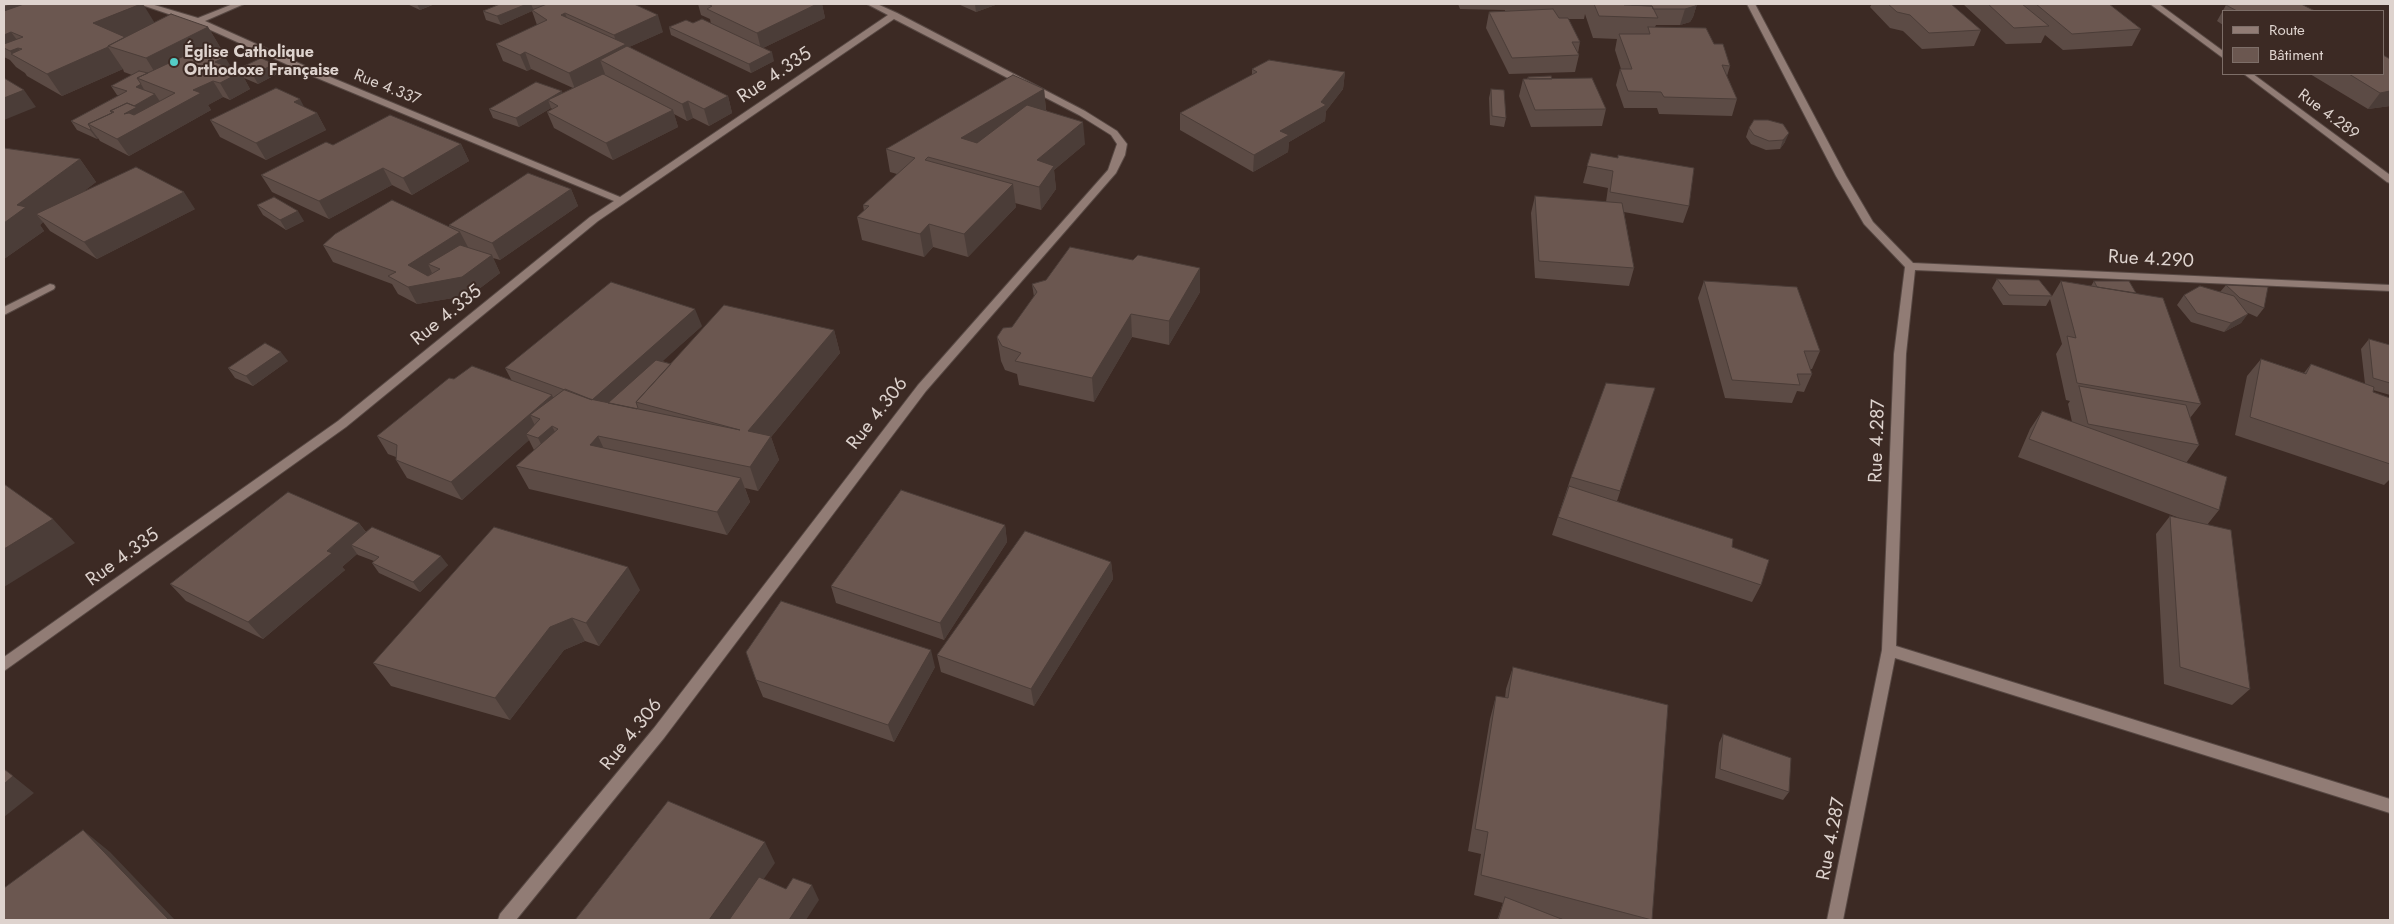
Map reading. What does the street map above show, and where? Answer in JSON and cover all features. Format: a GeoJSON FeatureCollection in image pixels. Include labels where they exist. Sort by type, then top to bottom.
{"type":"FeatureCollection","features":[{"type":"Feature","properties":{"kind":"street","name":"Rue 4.337"},"geometry":{"type":"LineString","coordinates":[[143,4],[198,21],[320,76],[620,200]]}},
{"type":"Feature","properties":{"kind":"street"},"geometry":{"type":"LineString","coordinates":[[198,21],[240,4]]}},
{"type":"Feature","properties":{"kind":"street"},"geometry":{"type":"LineString","coordinates":[[871,4],[894,15]]}},
{"type":"Feature","properties":{"kind":"street"},"geometry":{"type":"LineString","coordinates":[[1751,4],[1841,176],[1869,224],[1910,266]]}},
{"type":"Feature","properties":{"kind":"street"},"geometry":{"type":"LineString","coordinates":[[2154,4],[2222,54]]}},
{"type":"Feature","properties":{"kind":"street","name":"Rue 4.335"},"geometry":{"type":"LineString","coordinates":[[4,665],[342,424],[594,219],[620,200],[800,81],[894,15]]}},
{"type":"Feature","properties":{"kind":"street","name":"Rue 4.306"},"geometry":{"type":"LineString","coordinates":[[506,920],[659,733],[922,388],[1113,171],[1120,155],[1122,144],[1114,134],[1082,113],[894,15]]}},
{"type":"Feature","properties":{"kind":"street","name":"Rue 4.289"},"geometry":{"type":"LineString","coordinates":[[2249,75],[2390,180]]}},
{"type":"Feature","properties":{"kind":"street","name":"Rue 4.290"},"geometry":{"type":"LineString","coordinates":[[1910,266],[2390,288]]}},
{"type":"Feature","properties":{"kind":"street","name":"Rue 4.287"},"geometry":{"type":"LineString","coordinates":[[1835,920],[1889,650],[1900,354],[1910,266]]}},
{"type":"Feature","properties":{"kind":"street"},"geometry":{"type":"LineString","coordinates":[[4,312],[50,287]]}},
{"type":"Feature","properties":{"kind":"street"},"geometry":{"type":"LineString","coordinates":[[1889,650],[2390,806]]}},
{"type":"Feature","properties":{"kind":"building"},"geometry":{"type":"Polygon","coordinates":[[[24,4],[141,4],[93,23],[125,37],[108,47],[47,74],[11,54],[22,49],[18,48],[10,51],[4,48],[4,44],[23,37],[11,32],[4,35],[4,11],[24,4]]]}},
{"type":"Feature","properties":{"kind":"building"},"geometry":{"type":"Polygon","coordinates":[[[500,4],[527,4],[497,16],[483,11],[500,4]]]}},
{"type":"Feature","properties":{"kind":"building"},"geometry":{"type":"Polygon","coordinates":[[[547,4],[634,4],[658,15],[614,35],[565,13],[561,15],[626,44],[569,73],[525,52],[520,55],[496,44],[547,20],[532,10],[547,4]]]}},
{"type":"Feature","properties":{"kind":"building"},"geometry":{"type":"Polygon","coordinates":[[[706,4],[817,4],[757,33],[707,9],[712,6],[706,4]]]}},
{"type":"Feature","properties":{"kind":"building"},"geometry":{"type":"Polygon","coordinates":[[[1594,4],[1652,6],[1658,18],[1599,16],[1594,4]]]}},
{"type":"Feature","properties":{"kind":"building"},"geometry":{"type":"Polygon","coordinates":[[[1629,4],[1697,4],[1685,9],[1653,9],[1652,6],[1629,4]]]}},
{"type":"Feature","properties":{"kind":"building"},"geometry":{"type":"Polygon","coordinates":[[[1888,4],[1951,4],[1981,30],[1929,33],[1910,15],[1897,12],[1888,4]]]}},
{"type":"Feature","properties":{"kind":"building"},"geometry":{"type":"Polygon","coordinates":[[[1988,4],[2022,4],[2049,26],[2014,28],[1988,4]]]}},
{"type":"Feature","properties":{"kind":"building"},"geometry":{"type":"Polygon","coordinates":[[[2036,4],[2109,4],[2141,29],[2072,34],[2036,4]]]}},
{"type":"Feature","properties":{"kind":"building"},"geometry":{"type":"Polygon","coordinates":[[[2301,4],[2313,10],[2235,10],[2226,5],[2301,4]]]}},
{"type":"Feature","properties":{"kind":"building"},"geometry":{"type":"Polygon","coordinates":[[[1553,9],[1559,18],[1568,18],[1580,42],[1572,42],[1579,55],[1512,58],[1489,12],[1553,9]]]}},
{"type":"Feature","properties":{"kind":"building"},"geometry":{"type":"Polygon","coordinates":[[[171,14],[208,27],[146,58],[108,46],[171,14]]]}},
{"type":"Feature","properties":{"kind":"building"},"geometry":{"type":"Polygon","coordinates":[[[702,19],[772,52],[749,64],[669,27],[686,20],[693,23],[702,19]]]}},
{"type":"Feature","properties":{"kind":"building"},"geometry":{"type":"Polygon","coordinates":[[[1648,27],[1706,28],[1714,44],[1723,44],[1730,66],[1722,65],[1737,99],[1664,97],[1661,92],[1628,91],[1620,69],[1632,69],[1619,34],[1650,34],[1648,27]]]}},
{"type":"Feature","properties":{"kind":"building"},"geometry":{"type":"Polygon","coordinates":[[[627,46],[728,96],[704,109],[688,101],[682,104],[600,60],[627,46]]]}},
{"type":"Feature","properties":{"kind":"building"},"geometry":{"type":"Polygon","coordinates":[[[201,48],[225,57],[215,62],[241,72],[220,83],[213,81],[193,90],[201,93],[117,139],[88,124],[114,112],[110,111],[127,103],[137,107],[124,114],[134,115],[175,93],[137,78],[201,48]]]}},
{"type":"Feature","properties":{"kind":"building"},"geometry":{"type":"Polygon","coordinates":[[[2384,56],[2390,59],[2390,91],[2380,93],[2351,75],[2384,75],[2384,56]]]}},
{"type":"Feature","properties":{"kind":"building"},"geometry":{"type":"Polygon","coordinates":[[[261,58],[274,64],[253,75],[238,69],[261,58]]]}},
{"type":"Feature","properties":{"kind":"building"},"geometry":{"type":"Polygon","coordinates":[[[1269,60],[1345,72],[1321,102],[1326,105],[1280,131],[1289,135],[1254,155],[1180,113],[1257,72],[1252,69],[1269,60]]]}},
{"type":"Feature","properties":{"kind":"building"},"geometry":{"type":"Polygon","coordinates":[[[139,71],[148,73],[137,78],[141,84],[136,87],[155,94],[134,106],[127,103],[110,111],[112,113],[88,124],[90,130],[71,121],[127,91],[111,86],[139,71]]]}},
{"type":"Feature","properties":{"kind":"building"},"geometry":{"type":"Polygon","coordinates":[[[603,74],[673,110],[606,143],[547,112],[558,106],[548,100],[603,74]]]}},
{"type":"Feature","properties":{"kind":"building"},"geometry":{"type":"Polygon","coordinates":[[[1013,75],[1044,89],[961,138],[977,143],[1027,105],[1083,122],[1037,160],[1054,166],[1039,187],[928,157],[925,160],[1013,184],[964,234],[929,224],[920,234],[857,217],[869,206],[863,205],[915,158],[886,149],[1013,75]]]}},
{"type":"Feature","properties":{"kind":"building"},"geometry":{"type":"Polygon","coordinates":[[[1551,76],[1552,79],[1529,79],[1528,77],[1551,76]]]}},
{"type":"Feature","properties":{"kind":"building"},"geometry":{"type":"Polygon","coordinates":[[[4,78],[24,90],[4,98],[4,78]]]}},
{"type":"Feature","properties":{"kind":"building"},"geometry":{"type":"Polygon","coordinates":[[[1592,78],[1606,109],[1535,110],[1523,79],[1592,78]]]}},
{"type":"Feature","properties":{"kind":"building"},"geometry":{"type":"Polygon","coordinates":[[[536,82],[562,91],[516,118],[489,109],[536,82]]]}},
{"type":"Feature","properties":{"kind":"building"},"geometry":{"type":"Polygon","coordinates":[[[276,88],[300,99],[294,102],[317,113],[256,143],[210,120],[276,88]]]}},
{"type":"Feature","properties":{"kind":"building"},"geometry":{"type":"Polygon","coordinates":[[[1491,89],[1504,90],[1506,118],[1492,116],[1491,89]]]}},
{"type":"Feature","properties":{"kind":"building"},"geometry":{"type":"Polygon","coordinates":[[[390,115],[461,144],[403,178],[383,168],[319,201],[261,175],[326,142],[333,145],[390,115]]]}},
{"type":"Feature","properties":{"kind":"building"},"geometry":{"type":"Polygon","coordinates":[[[1754,120],[1768,120],[1783,124],[1789,133],[1783,140],[1769,141],[1754,135],[1749,128],[1754,120]]]}},
{"type":"Feature","properties":{"kind":"building"},"geometry":{"type":"Polygon","coordinates":[[[4,148],[80,159],[17,205],[26,207],[4,223],[4,148]]]}},
{"type":"Feature","properties":{"kind":"building"},"geometry":{"type":"Polygon","coordinates":[[[1591,153],[1618,158],[1618,155],[1694,168],[1689,206],[1610,192],[1613,171],[1587,166],[1591,153]]]}},
{"type":"Feature","properties":{"kind":"building"},"geometry":{"type":"Polygon","coordinates":[[[136,167],[184,192],[84,242],[36,214],[136,167]]]}},
{"type":"Feature","properties":{"kind":"building"},"geometry":{"type":"Polygon","coordinates":[[[528,173],[571,189],[492,243],[449,225],[528,173]]]}},
{"type":"Feature","properties":{"kind":"building"},"geometry":{"type":"Polygon","coordinates":[[[1535,196],[1622,203],[1634,268],[1539,261],[1535,196]]]}},
{"type":"Feature","properties":{"kind":"building"},"geometry":{"type":"Polygon","coordinates":[[[274,197],[298,211],[280,220],[257,205],[274,197]]]}},
{"type":"Feature","properties":{"kind":"building"},"geometry":{"type":"Polygon","coordinates":[[[392,200],[460,232],[408,265],[428,276],[440,269],[428,264],[460,245],[492,255],[462,277],[408,287],[388,276],[396,272],[323,245],[335,234],[392,200]]]}},
{"type":"Feature","properties":{"kind":"building"},"geometry":{"type":"Polygon","coordinates":[[[1070,247],[1133,260],[1138,255],[1200,268],[1169,321],[1131,314],[1092,378],[1015,361],[1021,353],[1002,346],[997,337],[1003,328],[1012,327],[1037,292],[1032,284],[1046,280],[1070,247]]]}},
{"type":"Feature","properties":{"kind":"building"},"geometry":{"type":"Polygon","coordinates":[[[1997,279],[2039,280],[2052,296],[2009,295],[1997,279]]]}},
{"type":"Feature","properties":{"kind":"building"},"geometry":{"type":"Polygon","coordinates":[[[1704,281],[1797,287],[1820,351],[1804,351],[1812,374],[1797,374],[1800,385],[1732,380],[1704,281]]]}},
{"type":"Feature","properties":{"kind":"building"},"geometry":{"type":"Polygon","coordinates":[[[2061,281],[2163,298],[2201,404],[2077,383],[2067,336],[2076,338],[2061,281]]]}},
{"type":"Feature","properties":{"kind":"building"},"geometry":{"type":"Polygon","coordinates":[[[2094,281],[2129,281],[2136,293],[2097,287],[2094,281]]]}},
{"type":"Feature","properties":{"kind":"building"},"geometry":{"type":"Polygon","coordinates":[[[611,282],[695,309],[592,400],[505,368],[611,282]]]}},
{"type":"Feature","properties":{"kind":"building"},"geometry":{"type":"Polygon","coordinates":[[[2226,285],[2268,287],[2264,308],[2240,298],[2226,285]]]}},
{"type":"Feature","properties":{"kind":"building"},"geometry":{"type":"Polygon","coordinates":[[[2200,286],[2234,296],[2248,314],[2231,323],[2197,313],[2184,295],[2200,286]]]}},
{"type":"Feature","properties":{"kind":"building"},"geometry":{"type":"Polygon","coordinates":[[[724,305],[834,330],[748,431],[771,436],[750,467],[598,436],[590,445],[741,478],[717,512],[516,466],[558,429],[552,426],[538,438],[526,434],[540,419],[530,415],[565,389],[590,399],[740,430],[636,402],[724,305]]]}},
{"type":"Feature","properties":{"kind":"building"},"geometry":{"type":"Polygon","coordinates":[[[2369,339],[2390,345],[2390,383],[2373,378],[2369,339]]]}},
{"type":"Feature","properties":{"kind":"building"},"geometry":{"type":"Polygon","coordinates":[[[265,343],[281,352],[246,376],[228,368],[265,343]]]}},
{"type":"Feature","properties":{"kind":"building"},"geometry":{"type":"Polygon","coordinates":[[[2261,359],[2306,374],[2311,364],[2374,387],[2373,392],[2390,398],[2390,464],[2250,417],[2261,359]]]}},
{"type":"Feature","properties":{"kind":"building"},"geometry":{"type":"Polygon","coordinates":[[[656,360],[671,364],[636,402],[637,409],[608,403],[656,360]]]}},
{"type":"Feature","properties":{"kind":"building"},"geometry":{"type":"Polygon","coordinates":[[[472,366],[552,395],[451,482],[396,460],[397,445],[377,436],[449,378],[454,379],[472,366]]]}},
{"type":"Feature","properties":{"kind":"building"},"geometry":{"type":"Polygon","coordinates":[[[1606,383],[1655,388],[1620,491],[1571,477],[1606,383]]]}},
{"type":"Feature","properties":{"kind":"building"},"geometry":{"type":"Polygon","coordinates":[[[2079,386],[2186,405],[2199,445],[2088,424],[2079,386]]]}},
{"type":"Feature","properties":{"kind":"building"},"geometry":{"type":"Polygon","coordinates":[[[2042,411],[2227,477],[2219,510],[2029,439],[2042,411]]]}},
{"type":"Feature","properties":{"kind":"building"},"geometry":{"type":"Polygon","coordinates":[[[4,484],[53,519],[4,549],[4,484]]]}},
{"type":"Feature","properties":{"kind":"building"},"geometry":{"type":"Polygon","coordinates":[[[1569,486],[1733,539],[1732,547],[1769,560],[1761,585],[1558,517],[1569,486]]]}},
{"type":"Feature","properties":{"kind":"building"},"geometry":{"type":"Polygon","coordinates":[[[901,490],[1005,525],[940,623],[831,586],[901,490]]]}},
{"type":"Feature","properties":{"kind":"building"},"geometry":{"type":"Polygon","coordinates":[[[288,492],[359,523],[327,551],[332,553],[248,622],[170,584],[288,492]]]}},
{"type":"Feature","properties":{"kind":"building"},"geometry":{"type":"Polygon","coordinates":[[[2170,516],[2231,530],[2250,689],[2180,667],[2170,516]]]}},
{"type":"Feature","properties":{"kind":"building"},"geometry":{"type":"Polygon","coordinates":[[[372,527],[441,556],[413,582],[372,563],[379,557],[351,545],[372,527]]]}},
{"type":"Feature","properties":{"kind":"building"},"geometry":{"type":"Polygon","coordinates":[[[494,527],[628,567],[586,623],[572,618],[550,627],[495,698],[373,663],[494,527]]]}},
{"type":"Feature","properties":{"kind":"building"},"geometry":{"type":"Polygon","coordinates":[[[1025,531],[1111,562],[1031,689],[937,655],[1025,531]]]}},
{"type":"Feature","properties":{"kind":"building"},"geometry":{"type":"Polygon","coordinates":[[[781,601],[931,650],[888,725],[756,680],[746,652],[781,601]]]}},
{"type":"Feature","properties":{"kind":"building"},"geometry":{"type":"Polygon","coordinates":[[[1513,667],[1668,705],[1652,920],[1481,875],[1488,832],[1475,829],[1496,696],[1508,698],[1513,667]]]}},
{"type":"Feature","properties":{"kind":"building"},"geometry":{"type":"Polygon","coordinates":[[[1723,734],[1791,758],[1789,792],[1720,769],[1723,734]]]}},
{"type":"Feature","properties":{"kind":"building"},"geometry":{"type":"Polygon","coordinates":[[[4,769],[13,776],[4,784],[4,769]]]}},
{"type":"Feature","properties":{"kind":"building"},"geometry":{"type":"Polygon","coordinates":[[[668,801],[765,842],[709,920],[575,920],[668,801]]]}},
{"type":"Feature","properties":{"kind":"building"},"geometry":{"type":"Polygon","coordinates":[[[83,830],[169,920],[4,920],[4,888],[83,830]]]}},
{"type":"Feature","properties":{"kind":"building"},"geometry":{"type":"Polygon","coordinates":[[[759,877],[786,889],[793,878],[812,885],[789,920],[729,920],[759,877]]]}},
{"type":"Feature","properties":{"kind":"building"},"geometry":{"type":"Polygon","coordinates":[[[1505,897],[1564,920],[1498,920],[1505,897]]]}},
{"type":"Feature","properties":{"kind":"place","name":"Église Catholique Orthodoxe Française"},"geometry":{"type":"Point","coordinates":[174,62]}}]}
